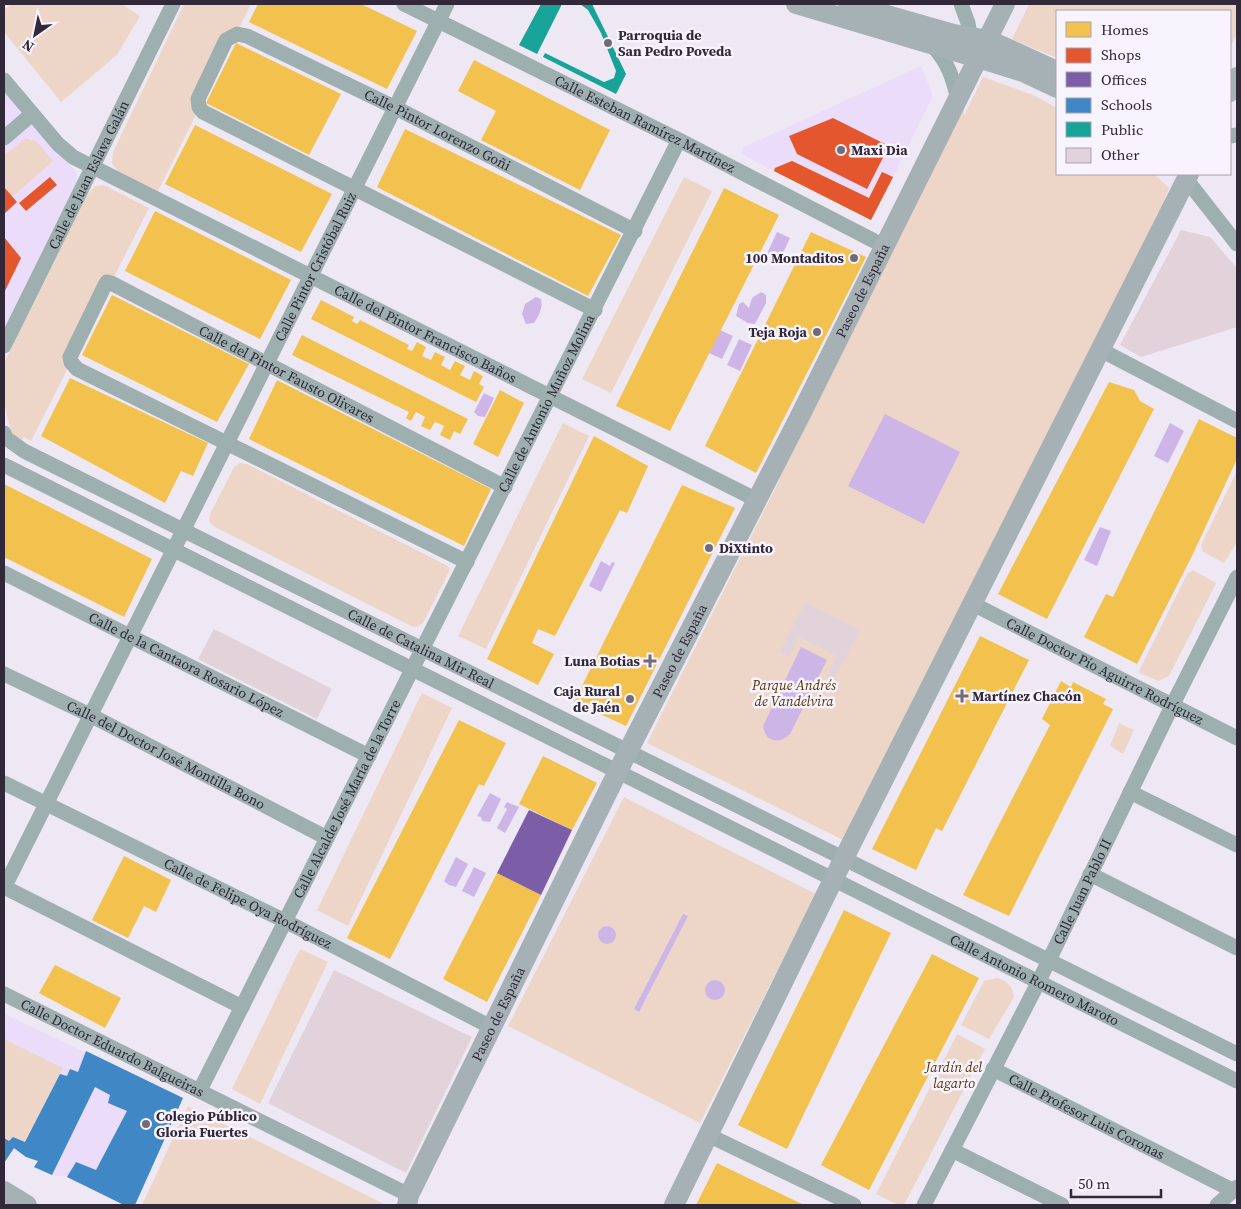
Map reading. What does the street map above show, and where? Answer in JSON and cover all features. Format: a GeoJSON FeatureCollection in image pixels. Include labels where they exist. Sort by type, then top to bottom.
{"type":"FeatureCollection","features":[{"type":"Feature","properties":{"kind":"main road"},"geometry":{"type":"LineString","coordinates":[[796,4],[1023,72],[1056,88]]}},
{"type":"Feature","properties":{"kind":"main road"},"geometry":{"type":"LineString","coordinates":[[848,4],[979,38],[1056,71]]}},
{"type":"Feature","properties":{"kind":"main road","name":"Paseo de España"},"geometry":{"type":"LineString","coordinates":[[408,1200],[628,752],[979,59],[979,38],[1006,4]]}},
{"type":"Feature","properties":{"kind":"main road"},"geometry":{"type":"LineString","coordinates":[[1231,90],[1237,77]]}},
{"type":"Feature","properties":{"kind":"main road"},"geometry":{"type":"LineString","coordinates":[[674,1205],[834,878],[1185,176]]}},
{"type":"Feature","properties":{"kind":"main road"},"geometry":{"type":"LineString","coordinates":[[4,1191],[27,1205]]}},
{"type":"Feature","properties":{"kind":"street","name":"Calle de Juan Eslava Galán"},"geometry":{"type":"LineString","coordinates":[[4,346],[173,4]]}},
{"type":"Feature","properties":{"kind":"street","name":"Calle Esteban Ramírez Martínez"},"geometry":{"type":"LineString","coordinates":[[404,4],[679,140],[884,246]]}},
{"type":"Feature","properties":{"kind":"street","name":"Calle Pintor Cristóbal Ruiz"},"geometry":{"type":"LineString","coordinates":[[4,887],[447,4]]}},
{"type":"Feature","properties":{"kind":"street"},"geometry":{"type":"LineString","coordinates":[[960,4],[968,24],[979,38]]}},
{"type":"Feature","properties":{"kind":"street","name":"Calle Pintor Lorenzo Goñi"},"geometry":{"type":"LineString","coordinates":[[354,190],[208,116],[199,107],[198,99],[226,40],[237,34],[247,36],[396,108],[635,231]]}},
{"type":"Feature","properties":{"kind":"street"},"geometry":{"type":"LineString","coordinates":[[932,45],[943,57],[950,70],[958,100]]}},
{"type":"Feature","properties":{"kind":"street","name":"Calle del Pintor Francisco Baños"},"geometry":{"type":"LineString","coordinates":[[4,80],[66,153],[757,500]]}},
{"type":"Feature","properties":{"kind":"street"},"geometry":{"type":"LineString","coordinates":[[4,138],[32,114]]}},
{"type":"Feature","properties":{"kind":"street","name":"Calle de Antonio Muñoz Molina"},"geometry":{"type":"LineString","coordinates":[[414,668],[679,140]]}},
{"type":"Feature","properties":{"kind":"street"},"geometry":{"type":"LineString","coordinates":[[1185,176],[1237,244]]}},
{"type":"Feature","properties":{"kind":"street"},"geometry":{"type":"LineString","coordinates":[[354,190],[595,310]]}},
{"type":"Feature","properties":{"kind":"street","name":"Calle del Pintor Fausto Olivares"},"geometry":{"type":"LineString","coordinates":[[227,443],[74,366],[70,357],[107,282],[111,282],[268,362],[505,487]]}},
{"type":"Feature","properties":{"kind":"street"},"geometry":{"type":"LineString","coordinates":[[1100,349],[1237,421]]}},
{"type":"Feature","properties":{"kind":"street","name":"Calle de Catalina Mir Real"},"geometry":{"type":"LineString","coordinates":[[4,433],[6,438],[24,451],[844,860]]}},
{"type":"Feature","properties":{"kind":"street"},"geometry":{"type":"LineString","coordinates":[[227,443],[467,562]]}},
{"type":"Feature","properties":{"kind":"street","name":"Calle de Catalina Mir Real"},"geometry":{"type":"LineString","coordinates":[[4,465],[834,878]]}},
{"type":"Feature","properties":{"kind":"street","name":"Calle de la Cantaora Rosario López"},"geometry":{"type":"LineString","coordinates":[[4,573],[369,756]]}},
{"type":"Feature","properties":{"kind":"street","name":"Calle Juan Pablo II"},"geometry":{"type":"LineString","coordinates":[[924,1205],[1038,983],[1172,706],[1237,577]]}},
{"type":"Feature","properties":{"kind":"street","name":"Calle Doctor Pío Aguirre Rodríguez"},"geometry":{"type":"LineString","coordinates":[[972,604],[1237,738]]}},
{"type":"Feature","properties":{"kind":"street","name":"Calle Alcalde José María de la Torre"},"geometry":{"type":"LineString","coordinates":[[200,1090],[414,668]]}},
{"type":"Feature","properties":{"kind":"street","name":"Calle del Doctor José Montilla Bono"},"geometry":{"type":"LineString","coordinates":[[4,674],[90,715],[327,838]]}},
{"type":"Feature","properties":{"kind":"street","name":"Calle de Felipe Oya Rodríguez"},"geometry":{"type":"LineString","coordinates":[[4,783],[285,921],[493,1028]]}},
{"type":"Feature","properties":{"kind":"street"},"geometry":{"type":"LineString","coordinates":[[1130,792],[1237,845]]}},
{"type":"Feature","properties":{"kind":"street","name":"Calle Antonio Romero Maroto"},"geometry":{"type":"LineString","coordinates":[[844,860],[1237,1054]]}},
{"type":"Feature","properties":{"kind":"street"},"geometry":{"type":"LineString","coordinates":[[1090,874],[1237,948]]}},
{"type":"Feature","properties":{"kind":"street","name":"Calle Antonio Romero Maroto"},"geometry":{"type":"LineString","coordinates":[[834,878],[1038,983],[1237,1080]]}},
{"type":"Feature","properties":{"kind":"street"},"geometry":{"type":"LineString","coordinates":[[4,887],[242,1007]]}},
{"type":"Feature","properties":{"kind":"street","name":"Calle Doctor Eduardo Balgueiras"},"geometry":{"type":"LineString","coordinates":[[4,994],[200,1090],[408,1200]]}},
{"type":"Feature","properties":{"kind":"street","name":"Calle Profesor Luis Coronas"},"geometry":{"type":"LineString","coordinates":[[993,1069],[1236,1189]]}},
{"type":"Feature","properties":{"kind":"street"},"geometry":{"type":"LineString","coordinates":[[708,1136],[854,1205]]}},
{"type":"Feature","properties":{"kind":"street"},"geometry":{"type":"LineString","coordinates":[[952,1150],[1062,1205]]}},
{"type":"Feature","properties":{"kind":"street"},"geometry":{"type":"LineString","coordinates":[[1217,1205],[1236,1189]]}},
{"type":"Feature","properties":{"kind":"shaded area"},"geometry":{"type":"Polygon","coordinates":[[[921,66],[933,96],[893,177],[882,172],[869,198],[792,161],[775,168],[774,171],[741,154],[744,147],[921,66]]]}},
{"type":"Feature","properties":{"kind":"shaded area"},"geometry":{"type":"Polygon","coordinates":[[[4,87],[77,173],[75,194],[4,335],[4,87]]]}},
{"type":"Feature","properties":{"kind":"shaded area"},"geometry":{"type":"Polygon","coordinates":[[[777,232],[790,238],[778,264],[765,258],[777,232]]]}},
{"type":"Feature","properties":{"kind":"shaded area"},"geometry":{"type":"Polygon","coordinates":[[[761,292],[766,295],[766,303],[755,324],[748,323],[736,316],[739,304],[743,302],[749,308],[752,298],[761,292]]]}},
{"type":"Feature","properties":{"kind":"shaded area"},"geometry":{"type":"Polygon","coordinates":[[[536,297],[541,299],[540,311],[534,323],[526,324],[522,314],[525,304],[536,297]]]}},
{"type":"Feature","properties":{"kind":"shaded area"},"geometry":{"type":"Polygon","coordinates":[[[720,330],[733,336],[722,359],[709,353],[720,330]]]}},
{"type":"Feature","properties":{"kind":"shaded area"},"geometry":{"type":"Polygon","coordinates":[[[739,339],[752,345],[740,371],[727,365],[739,339]]]}},
{"type":"Feature","properties":{"kind":"shaded area"},"geometry":{"type":"Polygon","coordinates":[[[484,393],[494,398],[485,417],[478,416],[474,412],[484,393]]]}},
{"type":"Feature","properties":{"kind":"shaded area"},"geometry":{"type":"Polygon","coordinates":[[[885,414],[960,452],[924,524],[848,486],[885,414]]]}},
{"type":"Feature","properties":{"kind":"shaded area"},"geometry":{"type":"Polygon","coordinates":[[[1170,423],[1184,431],[1168,463],[1154,456],[1170,423]]]}},
{"type":"Feature","properties":{"kind":"shaded area"},"geometry":{"type":"Polygon","coordinates":[[[1100,527],[1111,531],[1097,566],[1084,560],[1100,527]]]}},
{"type":"Feature","properties":{"kind":"shaded area"},"geometry":{"type":"Polygon","coordinates":[[[601,561],[610,566],[612,562],[615,563],[601,592],[589,586],[601,561]]]}},
{"type":"Feature","properties":{"kind":"shaded area"},"geometry":{"type":"Polygon","coordinates":[[[801,647],[827,660],[790,734],[781,740],[773,740],[767,736],[763,726],[801,647]]]}},
{"type":"Feature","properties":{"kind":"shaded area"},"geometry":{"type":"Polygon","coordinates":[[[490,793],[501,799],[490,822],[482,821],[481,817],[477,816],[490,793]]]}},
{"type":"Feature","properties":{"kind":"shaded area"},"geometry":{"type":"Polygon","coordinates":[[[507,802],[519,807],[505,833],[497,828],[507,809],[504,807],[507,802]]]}},
{"type":"Feature","properties":{"kind":"shaded area"},"geometry":{"type":"Polygon","coordinates":[[[456,857],[468,864],[456,887],[444,881],[456,857]]]}},
{"type":"Feature","properties":{"kind":"shaded area"},"geometry":{"type":"Polygon","coordinates":[[[474,867],[486,873],[474,897],[462,891],[474,867]]]}},
{"type":"Feature","properties":{"kind":"shaded area"},"geometry":{"type":"Polygon","coordinates":[[[683,914],[688,916],[639,1012],[634,1009],[683,914]]]}},
{"type":"Feature","properties":{"kind":"shaded area"},"geometry":{"type":"Polygon","coordinates":[[[603,926],[611,926],[616,931],[614,942],[603,944],[598,939],[598,931],[603,926]]]}},
{"type":"Feature","properties":{"kind":"shaded area"},"geometry":{"type":"Polygon","coordinates":[[[715,980],[722,983],[725,990],[722,997],[715,1000],[708,997],[705,990],[708,983],[715,980]]]}},
{"type":"Feature","properties":{"kind":"shaded area"},"geometry":{"type":"Polygon","coordinates":[[[4,1014],[183,1098],[135,1205],[124,1205],[67,1177],[52,1175],[34,1167],[37,1161],[26,1157],[14,1149],[4,1163],[4,1014]]]}},
{"type":"Feature","properties":{"kind":"green space"},"geometry":{"type":"Polygon","coordinates":[[[11,4],[122,4],[140,16],[117,55],[61,102],[4,32],[4,10],[11,4]]]}},
{"type":"Feature","properties":{"kind":"green space"},"geometry":{"type":"Polygon","coordinates":[[[184,4],[251,4],[158,191],[118,172],[112,163],[113,152],[184,4]]]}},
{"type":"Feature","properties":{"kind":"green space"},"geometry":{"type":"Polygon","coordinates":[[[1029,4],[1237,4],[1237,33],[1231,46],[1231,10],[1056,10],[1056,58],[1012,39],[1029,4]]]}},
{"type":"Feature","properties":{"kind":"green space","name":"Parque Andrés de Vandelvira"},"geometry":{"type":"Polygon","coordinates":[[[983,77],[1033,95],[1056,107],[1056,175],[1155,175],[1169,188],[1155,217],[1157,217],[843,840],[647,743],[780,479],[778,478],[964,102],[964,116],[983,77]]]}},
{"type":"Feature","properties":{"kind":"green space"},"geometry":{"type":"Polygon","coordinates":[[[26,138],[37,142],[53,161],[12,197],[4,187],[4,155],[26,138]]]}},
{"type":"Feature","properties":{"kind":"green space"},"geometry":{"type":"Polygon","coordinates":[[[684,177],[712,191],[611,393],[582,379],[684,177]]]}},
{"type":"Feature","properties":{"kind":"green space"},"geometry":{"type":"Polygon","coordinates":[[[104,185],[149,208],[31,441],[24,437],[20,442],[11,431],[4,403],[4,363],[87,195],[95,186],[104,185]]]}},
{"type":"Feature","properties":{"kind":"green space"},"geometry":{"type":"Polygon","coordinates":[[[563,423],[589,436],[486,649],[458,636],[563,423]]]}},
{"type":"Feature","properties":{"kind":"green space"},"geometry":{"type":"Polygon","coordinates":[[[240,463],[247,464],[448,566],[450,570],[423,623],[417,627],[411,626],[213,526],[209,521],[210,514],[234,467],[240,463]]]}},
{"type":"Feature","properties":{"kind":"green space"},"geometry":{"type":"Polygon","coordinates":[[[1237,471],[1237,542],[1224,563],[1203,552],[1201,545],[1237,471]]]}},
{"type":"Feature","properties":{"kind":"green space"},"geometry":{"type":"Polygon","coordinates":[[[1193,570],[1216,583],[1169,676],[1159,681],[1139,673],[1187,574],[1193,570]]]}},
{"type":"Feature","properties":{"kind":"green space"},"geometry":{"type":"Polygon","coordinates":[[[422,693],[452,708],[348,926],[317,910],[422,693]]]}},
{"type":"Feature","properties":{"kind":"green space"},"geometry":{"type":"Polygon","coordinates":[[[1119,723],[1134,730],[1123,754],[1110,746],[1119,723]]]}},
{"type":"Feature","properties":{"kind":"green space"},"geometry":{"type":"Polygon","coordinates":[[[624,797],[816,894],[700,1123],[508,1026],[624,797]]]}},
{"type":"Feature","properties":{"kind":"green space"},"geometry":{"type":"Polygon","coordinates":[[[300,949],[328,962],[260,1104],[232,1089],[300,949]]]}},
{"type":"Feature","properties":{"kind":"green space"},"geometry":{"type":"Polygon","coordinates":[[[997,978],[1004,980],[1009,985],[1014,997],[989,1039],[961,1025],[984,981],[997,978]]]}},
{"type":"Feature","properties":{"kind":"green space","name":"Jardín del lagarto"},"geometry":{"type":"Polygon","coordinates":[[[957,1034],[985,1049],[904,1205],[898,1205],[876,1194],[957,1034]]]}},
{"type":"Feature","properties":{"kind":"green space"},"geometry":{"type":"Polygon","coordinates":[[[4,1039],[63,1068],[25,1142],[13,1137],[9,1141],[4,1138],[4,1039]]]}},
{"type":"Feature","properties":{"kind":"green space"},"geometry":{"type":"Polygon","coordinates":[[[188,1106],[386,1205],[142,1205],[188,1106]]]}},
{"type":"Feature","properties":{"kind":"building: Homes"},"geometry":{"type":"Polygon","coordinates":[[[258,4],[361,4],[417,31],[387,89],[249,22],[258,4]]]}},
{"type":"Feature","properties":{"kind":"building: Homes"},"geometry":{"type":"Polygon","coordinates":[[[236,43],[341,94],[309,155],[206,103],[236,43]]]}},
{"type":"Feature","properties":{"kind":"building: Homes"},"geometry":{"type":"Polygon","coordinates":[[[474,60],[610,130],[580,190],[481,140],[496,111],[458,91],[474,60]]]}},
{"type":"Feature","properties":{"kind":"building: Homes"},"geometry":{"type":"Polygon","coordinates":[[[195,125],[332,194],[301,252],[165,184],[195,125]]]}},
{"type":"Feature","properties":{"kind":"building: Homes"},"geometry":{"type":"Polygon","coordinates":[[[405,129],[621,235],[588,296],[377,187],[405,129]]]}},
{"type":"Feature","properties":{"kind":"building: Homes"},"geometry":{"type":"Polygon","coordinates":[[[792,161],[869,198],[882,172],[893,177],[871,220],[774,171],[775,168],[792,161]]]}},
{"type":"Feature","properties":{"kind":"building: Homes"},"geometry":{"type":"Polygon","coordinates":[[[724,188],[779,215],[670,431],[616,406],[724,188]]]}},
{"type":"Feature","properties":{"kind":"building: Homes"},"geometry":{"type":"Polygon","coordinates":[[[155,211],[291,280],[260,339],[125,271],[155,211]]]}},
{"type":"Feature","properties":{"kind":"building: Homes"},"geometry":{"type":"Polygon","coordinates":[[[811,232],[866,257],[756,473],[705,446],[811,232]]]}},
{"type":"Feature","properties":{"kind":"building: Homes"},"geometry":{"type":"Polygon","coordinates":[[[112,295],[249,364],[217,422],[82,355],[112,295]]]}},
{"type":"Feature","properties":{"kind":"building: Homes"},"geometry":{"type":"Polygon","coordinates":[[[321,300],[354,317],[352,321],[357,324],[360,320],[409,345],[407,349],[412,351],[417,342],[426,347],[422,356],[426,358],[431,360],[435,352],[445,357],[441,365],[450,370],[455,361],[465,366],[460,375],[470,380],[474,371],[483,376],[479,384],[484,387],[476,402],[311,319],[321,300]]]}},
{"type":"Feature","properties":{"kind":"building: Homes"},"geometry":{"type":"Polygon","coordinates":[[[302,335],[468,419],[460,434],[454,431],[450,440],[440,435],[444,426],[435,422],[430,430],[421,426],[425,417],[420,414],[416,412],[411,421],[406,418],[409,412],[292,355],[302,335]]]}},
{"type":"Feature","properties":{"kind":"building: Homes"},"geometry":{"type":"Polygon","coordinates":[[[70,378],[208,443],[193,476],[181,471],[165,503],[41,436],[70,378]]]}},
{"type":"Feature","properties":{"kind":"building: Homes"},"geometry":{"type":"Polygon","coordinates":[[[277,380],[491,489],[464,546],[249,439],[277,380]]]}},
{"type":"Feature","properties":{"kind":"building: Homes"},"geometry":{"type":"Polygon","coordinates":[[[1109,382],[1134,390],[1140,401],[1154,409],[1047,619],[998,594],[1109,382]]]}},
{"type":"Feature","properties":{"kind":"building: Homes"},"geometry":{"type":"Polygon","coordinates":[[[500,390],[524,403],[498,457],[473,444],[500,390]]]}},
{"type":"Feature","properties":{"kind":"building: Homes"},"geometry":{"type":"Polygon","coordinates":[[[1199,419],[1237,438],[1237,459],[1192,556],[1137,664],[1084,637],[1106,594],[1113,597],[1199,419]]]}},
{"type":"Feature","properties":{"kind":"building: Homes"},"geometry":{"type":"Polygon","coordinates":[[[594,436],[648,466],[627,513],[620,510],[555,636],[538,629],[532,643],[554,654],[538,685],[487,659],[594,436]]]}},
{"type":"Feature","properties":{"kind":"building: Homes"},"geometry":{"type":"Polygon","coordinates":[[[4,484],[152,559],[124,617],[4,557],[4,484]]]}},
{"type":"Feature","properties":{"kind":"building: Homes"},"geometry":{"type":"Polygon","coordinates":[[[682,485],[735,508],[626,726],[574,702],[682,485]]]}},
{"type":"Feature","properties":{"kind":"building: Homes"},"geometry":{"type":"Polygon","coordinates":[[[980,636],[1029,660],[942,831],[936,828],[916,870],[872,849],[980,636]]]}},
{"type":"Feature","properties":{"kind":"building: Homes"},"geometry":{"type":"Polygon","coordinates":[[[1061,681],[1071,687],[1073,682],[1106,699],[1103,704],[1113,709],[1009,916],[963,895],[1050,725],[1042,719],[1061,681]]]}},
{"type":"Feature","properties":{"kind":"building: Homes"},"geometry":{"type":"Polygon","coordinates":[[[459,720],[506,743],[484,786],[479,784],[390,959],[347,938],[459,720]]]}},
{"type":"Feature","properties":{"kind":"building: Homes"},"geometry":{"type":"Polygon","coordinates":[[[543,756],[597,783],[572,830],[519,804],[543,756]]]}},
{"type":"Feature","properties":{"kind":"building: Homes"},"geometry":{"type":"Polygon","coordinates":[[[124,856],[171,880],[156,912],[144,906],[128,938],[92,920],[124,856]]]}},
{"type":"Feature","properties":{"kind":"building: Homes"},"geometry":{"type":"Polygon","coordinates":[[[497,873],[541,895],[487,1002],[443,979],[497,873]]]}},
{"type":"Feature","properties":{"kind":"building: Homes"},"geometry":{"type":"Polygon","coordinates":[[[844,910],[891,933],[787,1149],[738,1125],[844,910]]]}},
{"type":"Feature","properties":{"kind":"building: Homes"},"geometry":{"type":"Polygon","coordinates":[[[932,954],[979,978],[869,1190],[821,1165],[932,954]]]}},
{"type":"Feature","properties":{"kind":"building: Homes"},"geometry":{"type":"Polygon","coordinates":[[[55,965],[121,998],[105,1028],[39,993],[55,965]]]}},
{"type":"Feature","properties":{"kind":"building: Homes"},"geometry":{"type":"Polygon","coordinates":[[[717,1163],[804,1205],[696,1205],[717,1163]]]}},
{"type":"Feature","properties":{"kind":"building: Shops","name":"Maxi Dia"},"geometry":{"type":"Polygon","coordinates":[[[833,118],[889,146],[867,189],[797,154],[789,136],[833,118]]]}},
{"type":"Feature","properties":{"kind":"building: Shops"},"geometry":{"type":"Polygon","coordinates":[[[792,161],[869,198],[882,172],[893,177],[871,220],[774,171],[775,168],[792,161]]]}},
{"type":"Feature","properties":{"kind":"building: Shops"},"geometry":{"type":"Polygon","coordinates":[[[50,177],[57,185],[26,211],[19,203],[50,177]]]}},
{"type":"Feature","properties":{"kind":"building: Shops"},"geometry":{"type":"Polygon","coordinates":[[[4,187],[17,202],[4,214],[4,187]]]}},
{"type":"Feature","properties":{"kind":"building: Shops"},"geometry":{"type":"Polygon","coordinates":[[[4,237],[21,258],[4,293],[4,237]]]}},
{"type":"Feature","properties":{"kind":"building: Offices"},"geometry":{"type":"Polygon","coordinates":[[[529,810],[572,830],[541,895],[497,873],[529,810]]]}},
{"type":"Feature","properties":{"kind":"building: Schools","name":"Colegio Público Gloria Fuertes"},"geometry":{"type":"Polygon","coordinates":[[[86,1051],[183,1098],[135,1205],[124,1205],[67,1177],[76,1162],[96,1170],[127,1111],[108,1103],[110,1095],[95,1087],[52,1175],[34,1167],[38,1161],[26,1157],[14,1148],[4,1163],[4,1138],[9,1141],[13,1137],[25,1142],[60,1074],[67,1076],[70,1069],[78,1072],[86,1051]]]}},
{"type":"Feature","properties":{"kind":"building: Public"},"geometry":{"type":"Polygon","coordinates":[[[541,4],[562,4],[537,54],[519,45],[541,4]]]}},
{"type":"Feature","properties":{"kind":"building: Public","name":"Parroquia de San Pedro Poveda"},"geometry":{"type":"Polygon","coordinates":[[[580,4],[592,4],[626,74],[616,94],[543,57],[545,53],[604,82],[614,78],[616,71],[601,33],[588,10],[580,4]]]}},
{"type":"Feature","properties":{"kind":"building: Other"},"geometry":{"type":"Polygon","coordinates":[[[1181,230],[1210,237],[1237,268],[1237,327],[1141,357],[1120,345],[1181,230]]]}},
{"type":"Feature","properties":{"kind":"building: Other"},"geometry":{"type":"Polygon","coordinates":[[[805,602],[860,630],[834,679],[827,676],[837,656],[799,637],[789,657],[780,652],[805,602]]]}},
{"type":"Feature","properties":{"kind":"building: Other"},"geometry":{"type":"Polygon","coordinates":[[[214,629],[332,689],[317,719],[198,659],[214,629]]]}},
{"type":"Feature","properties":{"kind":"building: Other"},"geometry":{"type":"Polygon","coordinates":[[[334,970],[472,1037],[406,1173],[268,1103],[334,970]]]}},
{"type":"Feature","properties":{"kind":"place","name":"Parroquia de San Pedro Poveda"},"geometry":{"type":"Point","coordinates":[608,43]}},
{"type":"Feature","properties":{"kind":"place","name":"Maxi Dia"},"geometry":{"type":"Point","coordinates":[841,150]}},
{"type":"Feature","properties":{"kind":"place","name":"100 Montaditos"},"geometry":{"type":"Point","coordinates":[854,258]}},
{"type":"Feature","properties":{"kind":"place","name":"Teja Roja"},"geometry":{"type":"Point","coordinates":[817,332]}},
{"type":"Feature","properties":{"kind":"place","name":"DiXtinto"},"geometry":{"type":"Point","coordinates":[709,548]}},
{"type":"Feature","properties":{"kind":"place","name":"Luna Botias"},"geometry":{"type":"Point","coordinates":[650,661]}},
{"type":"Feature","properties":{"kind":"place","name":"Martínez Chacón"},"geometry":{"type":"Point","coordinates":[962,696]}},
{"type":"Feature","properties":{"kind":"place","name":"Caja Rural de Jaén"},"geometry":{"type":"Point","coordinates":[630,699]}},
{"type":"Feature","properties":{"kind":"place","name":"Colegio Público Gloria Fuertes"},"geometry":{"type":"Point","coordinates":[146,1124]}}]}
